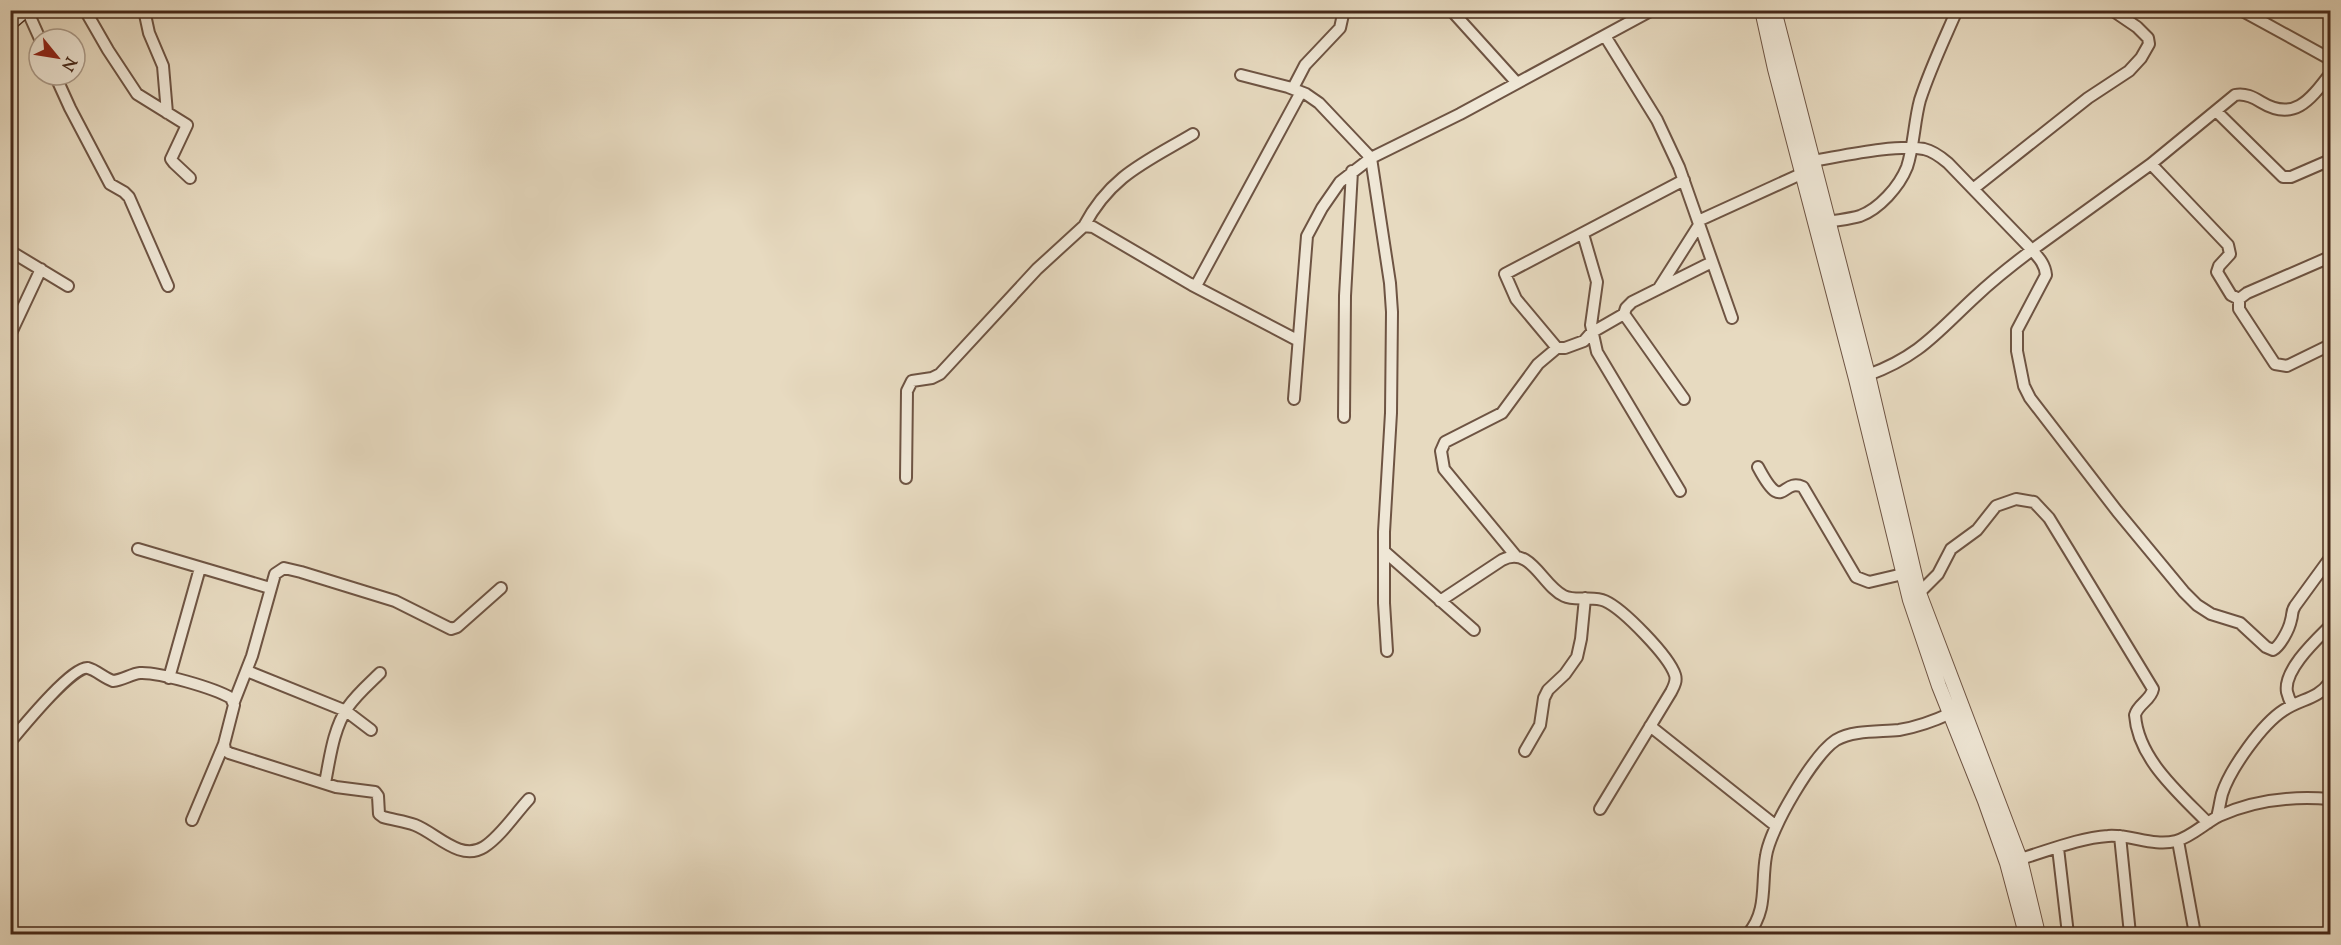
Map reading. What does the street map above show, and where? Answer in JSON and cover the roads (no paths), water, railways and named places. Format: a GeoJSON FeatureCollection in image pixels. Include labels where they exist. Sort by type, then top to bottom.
{"type":"FeatureCollection","features":[{"type":"Feature","properties":{"kind":"main road"},"geometry":{"type":"LineString","coordinates":[[10,22],[26,10]]}},
{"type":"Feature","properties":{"kind":"street"},"geometry":{"type":"LineString","coordinates":[[26,10],[34,27]]}},
{"type":"Feature","properties":{"kind":"street"},"geometry":{"type":"LineString","coordinates":[[86,10],[132,88],[142,98],[187,125],[171,159],[190,178]]}},
{"type":"Feature","properties":{"kind":"street"},"geometry":{"type":"LineString","coordinates":[[144,10],[149,33],[164,66],[167,113]]}},
{"type":"Feature","properties":{"kind":"street"},"geometry":{"type":"LineString","coordinates":[[1192,285],[1199,280],[1297,90],[1309,60],[1340,28],[1344,10]]}},
{"type":"Feature","properties":{"kind":"street"},"geometry":{"type":"LineString","coordinates":[[1451,10],[1517,83]]}},
{"type":"Feature","properties":{"kind":"street"},"geometry":{"type":"LineString","coordinates":[[1294,399],[1307,236],[1335,189],[1352,171],[1371,158],[1652,10]]}},
{"type":"Feature","properties":{"kind":"street"},"geometry":{"type":"LineString","coordinates":[[1762,10],[1774,69],[1856,379],[1903,574],[1939,686],[2007,863],[2026,934]]}},
{"type":"Feature","properties":{"kind":"street"},"geometry":{"type":"LineString","coordinates":[[1774,10],[1868,375],[1919,592],[2020,860],[2038,934]]}},
{"type":"Feature","properties":{"kind":"street"},"geometry":{"type":"LineString","coordinates":[[1828,222],[1860,216],[1884,200],[1898,183],[1907,167],[1915,118],[1924,88],[1957,10]]}},
{"type":"Feature","properties":{"kind":"street"},"geometry":{"type":"LineString","coordinates":[[1973,189],[2088,98],[2129,71],[2141,58],[2149,44],[2148,38],[2137,27],[2112,10]]}},
{"type":"Feature","properties":{"kind":"street"},"geometry":{"type":"LineString","coordinates":[[2241,10],[2331,59]]}},
{"type":"Feature","properties":{"kind":"street"},"geometry":{"type":"LineString","coordinates":[[1605,36],[1657,120],[1684,180],[1732,318]]}},
{"type":"Feature","properties":{"kind":"street"},"geometry":{"type":"LineString","coordinates":[[1868,375],[1890,367],[1928,343],[2000,274],[2151,164],[2235,95],[2241,94],[2278,110],[2288,111],[2300,106],[2331,74]]}},
{"type":"Feature","properties":{"kind":"street"},"geometry":{"type":"LineString","coordinates":[[1241,75],[1297,90],[1319,103],[1371,158],[1390,283],[1392,312],[1391,413],[1383,551],[1387,651]]}},
{"type":"Feature","properties":{"kind":"street"},"geometry":{"type":"LineString","coordinates":[[60,87],[110,184],[129,197],[168,286]]}},
{"type":"Feature","properties":{"kind":"street"},"geometry":{"type":"LineString","coordinates":[[2216,111],[2283,177],[2291,177],[2328,161]]}},
{"type":"Feature","properties":{"kind":"street"},"geometry":{"type":"LineString","coordinates":[[906,478],[907,391],[910,382],[915,379],[932,378],[940,374],[1037,269],[1084,226],[1100,200],[1123,175],[1193,134]]}},
{"type":"Feature","properties":{"kind":"street"},"geometry":{"type":"LineString","coordinates":[[1812,161],[1911,148],[1938,155],[2042,260],[2046,268],[2046,275],[2017,330],[2016,340],[2024,386],[2037,408],[2117,511],[2184,592],[2204,609],[2240,623],[2266,647],[2275,650],[2291,622],[2295,606],[2331,558]]}},
{"type":"Feature","properties":{"kind":"street"},"geometry":{"type":"LineString","coordinates":[[2151,164],[2228,245],[2230,254],[2218,266],[2217,273],[2231,295],[2239,299]]}},
{"type":"Feature","properties":{"kind":"street"},"geometry":{"type":"LineString","coordinates":[[1344,417],[1345,296],[1352,171]]}},
{"type":"Feature","properties":{"kind":"street"},"geometry":{"type":"LineString","coordinates":[[1658,289],[1698,223],[1802,174]]}},
{"type":"Feature","properties":{"kind":"street"},"geometry":{"type":"LineString","coordinates":[[1557,348],[1516,300],[1505,274],[1684,180]]}},
{"type":"Feature","properties":{"kind":"street"},"geometry":{"type":"LineString","coordinates":[[1084,226],[1093,227],[1192,285],[1297,340]]}},
{"type":"Feature","properties":{"kind":"street"},"geometry":{"type":"LineString","coordinates":[[1583,234],[1597,282],[1591,317],[1591,333],[1602,362],[1680,491]]}},
{"type":"Feature","properties":{"kind":"street"},"geometry":{"type":"LineString","coordinates":[[10,251],[68,286]]}},
{"type":"Feature","properties":{"kind":"street"},"geometry":{"type":"LineString","coordinates":[[2239,299],[2247,293],[2331,256]]}},
{"type":"Feature","properties":{"kind":"street"},"geometry":{"type":"LineString","coordinates":[[1600,809],[1675,684],[1676,677],[1630,618],[1608,602],[1598,598],[1572,599],[1563,595],[1555,590],[1525,558],[1515,555],[1444,469],[1441,451],[1445,442],[1502,413],[1538,364],[1557,348],[1565,348],[1584,341],[1591,333],[1624,314],[1632,302],[1712,262]]}},
{"type":"Feature","properties":{"kind":"street"},"geometry":{"type":"LineString","coordinates":[[10,334],[41,269]]}},
{"type":"Feature","properties":{"kind":"street"},"geometry":{"type":"LineString","coordinates":[[2239,299],[2239,309],[2275,364],[2287,366],[2331,345]]}},
{"type":"Feature","properties":{"kind":"street"},"geometry":{"type":"LineString","coordinates":[[1624,314],[1684,399]]}},
{"type":"Feature","properties":{"kind":"street"},"geometry":{"type":"LineString","coordinates":[[1758,467],[1768,486],[1776,492],[1781,492],[1793,485],[1803,487],[1856,577],[1869,582],[1903,574]]}},
{"type":"Feature","properties":{"kind":"street"},"geometry":{"type":"LineString","coordinates":[[1919,592],[1938,574],[1951,549],[1977,530],[1996,506],[2016,500],[2034,502],[2049,518],[2151,684],[2152,693],[2140,705],[2135,715],[2149,755],[2169,783],[2213,820]]}},
{"type":"Feature","properties":{"kind":"street"},"geometry":{"type":"LineString","coordinates":[[138,549],[270,588]]}},
{"type":"Feature","properties":{"kind":"street"},"geometry":{"type":"LineString","coordinates":[[1383,551],[1474,630]]}},
{"type":"Feature","properties":{"kind":"street"},"geometry":{"type":"LineString","coordinates":[[1440,601],[1502,560],[1515,555]]}},
{"type":"Feature","properties":{"kind":"street"},"geometry":{"type":"LineString","coordinates":[[169,678],[200,568]]}},
{"type":"Feature","properties":{"kind":"street"},"geometry":{"type":"LineString","coordinates":[[192,820],[224,744],[234,702],[247,671],[270,588],[275,574],[280,570],[284,568],[301,572],[395,601],[451,628],[457,627],[501,588]]}},
{"type":"Feature","properties":{"kind":"street"},"geometry":{"type":"LineString","coordinates":[[1525,751],[1540,724],[1544,698],[1548,690],[1565,674],[1577,657],[1585,598]]}},
{"type":"Feature","properties":{"kind":"street"},"geometry":{"type":"LineString","coordinates":[[2292,705],[2287,691],[2290,676],[2312,644],[2331,626]]}},
{"type":"Feature","properties":{"kind":"street"},"geometry":{"type":"LineString","coordinates":[[10,742],[56,691],[83,669],[88,669],[113,681],[138,673],[169,678],[219,692],[234,702]]}},
{"type":"Feature","properties":{"kind":"street"},"geometry":{"type":"LineString","coordinates":[[247,671],[346,711],[371,730]]}},
{"type":"Feature","properties":{"kind":"street"},"geometry":{"type":"LineString","coordinates":[[324,783],[336,733],[346,711],[380,673]]}},
{"type":"Feature","properties":{"kind":"street"},"geometry":{"type":"LineString","coordinates":[[2213,820],[2222,795],[2238,764],[2273,718],[2292,705],[2313,698],[2331,682]]}},
{"type":"Feature","properties":{"kind":"street"},"geometry":{"type":"LineString","coordinates":[[1748,934],[1760,914],[1764,898],[1765,857],[1776,826],[1821,754],[1838,739],[1918,726],[1950,713]]}},
{"type":"Feature","properties":{"kind":"street"},"geometry":{"type":"LineString","coordinates":[[1650,726],[1776,826]]}},
{"type":"Feature","properties":{"kind":"street"},"geometry":{"type":"LineString","coordinates":[[224,744],[225,750],[229,753],[350,790],[375,792],[378,796],[378,812],[383,817],[412,824],[452,846],[471,852],[488,844],[529,799]]}},
{"type":"Feature","properties":{"kind":"street"},"geometry":{"type":"LineString","coordinates":[[2020,860],[2090,838],[2120,836],[2166,843],[2178,841],[2238,808],[2288,798],[2331,799]]}},
{"type":"Feature","properties":{"kind":"street"},"geometry":{"type":"LineString","coordinates":[[2120,836],[2130,934]]}},
{"type":"Feature","properties":{"kind":"street"},"geometry":{"type":"LineString","coordinates":[[2178,841],[2195,934]]}},
{"type":"Feature","properties":{"kind":"street"},"geometry":{"type":"LineString","coordinates":[[2058,848],[2068,934]]}}]}
